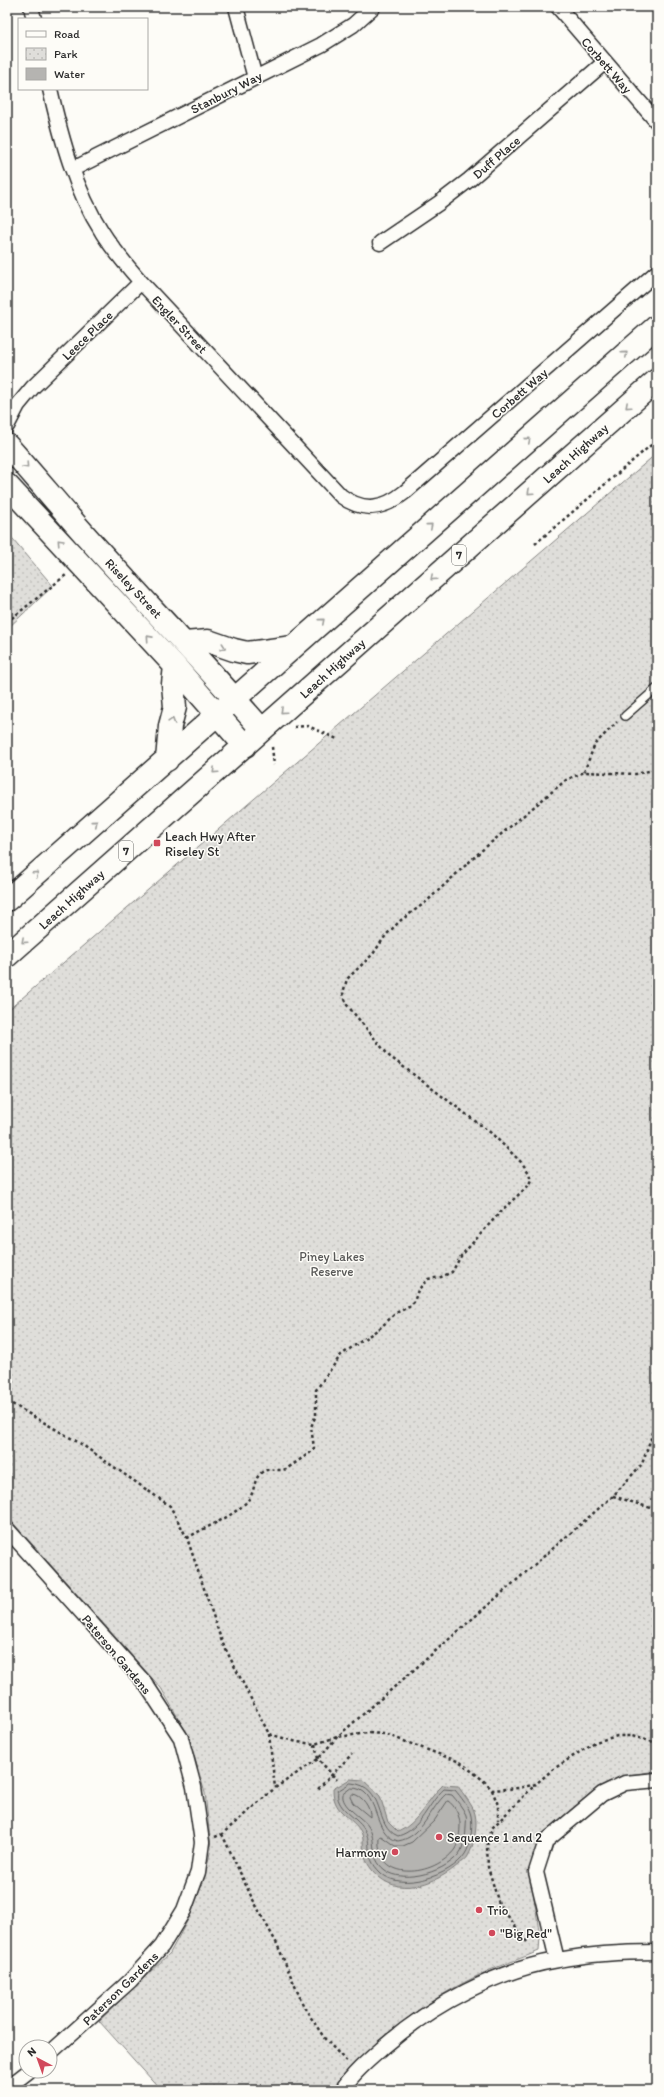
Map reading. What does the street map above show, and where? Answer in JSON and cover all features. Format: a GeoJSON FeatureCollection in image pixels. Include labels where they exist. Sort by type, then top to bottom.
{"type":"FeatureCollection","features":[{"type":"Feature","properties":{"kind":"highway"},"geometry":{"type":"LineString","coordinates":[[7,900],[657,326]]}},
{"type":"Feature","properties":{"kind":"highway","name":"Leach Highway"},"geometry":{"type":"LineString","coordinates":[[7,956],[245,746],[267,737],[657,380]]}},
{"type":"Feature","properties":{"kind":"highway","name":"Riseley Street"},"geometry":{"type":"LineString","coordinates":[[7,440],[86,536],[185,643],[267,737]]}},
{"type":"Feature","properties":{"kind":"highway","name":"Riseley Street"},"geometry":{"type":"LineString","coordinates":[[7,485],[175,666],[245,746]]}},
{"type":"Feature","properties":{"kind":"highway"},"geometry":{"type":"LineString","coordinates":[[185,643],[208,641],[248,653],[293,647]]}},
{"type":"Feature","properties":{"kind":"highway"},"geometry":{"type":"LineString","coordinates":[[167,760],[170,726],[175,706],[173,684],[175,666]]}},
{"type":"Feature","properties":{"kind":"street"},"geometry":{"type":"LineString","coordinates":[[32,7],[34,18]]}},
{"type":"Feature","properties":{"kind":"street"},"geometry":{"type":"LineString","coordinates":[[236,7],[255,78]]}},
{"type":"Feature","properties":{"kind":"street","name":"Stanbury Way"},"geometry":{"type":"LineString","coordinates":[[73,169],[321,45],[353,25],[374,7]]}},
{"type":"Feature","properties":{"kind":"street","name":"Corbett Way"},"geometry":{"type":"LineString","coordinates":[[558,7],[657,122]]}},
{"type":"Feature","properties":{"kind":"street","name":"Duff Place"},"geometry":{"type":"LineString","coordinates":[[380,243],[470,180],[605,62]]}},
{"type":"Feature","properties":{"kind":"street","name":"Engler Street"},"geometry":{"type":"LineString","coordinates":[[50,90],[73,169],[101,230],[117,254],[141,282],[341,496],[359,506],[377,507]]}},
{"type":"Feature","properties":{"kind":"street","name":"Corbett Way"},"geometry":{"type":"LineString","coordinates":[[377,507],[387,504],[405,492],[657,272]]}},
{"type":"Feature","properties":{"kind":"street","name":"Leece Place"},"geometry":{"type":"LineString","coordinates":[[7,440],[18,404],[33,387],[141,282]]}},
{"type":"Feature","properties":{"kind":"street","name":"Leece Place"},"geometry":{"type":"LineString","coordinates":[[7,405],[33,387]]}},
{"type":"Feature","properties":{"kind":"street","name":"Paterson Gardens"},"geometry":{"type":"LineString","coordinates":[[7,1528],[145,1684],[181,1738],[194,1787],[202,1842],[198,1872],[184,1910],[162,1946],[130,1981],[58,2046]]}},
{"type":"Feature","properties":{"kind":"street"},"geometry":{"type":"LineString","coordinates":[[556,1960],[536,1872],[546,1841],[602,1794],[625,1783],[657,1780]]}},
{"type":"Feature","properties":{"kind":"street"},"geometry":{"type":"LineString","coordinates":[[342,2090],[356,2071],[404,2028],[438,2006],[471,1988],[512,1973],[556,1960],[619,1952],[657,1952]]}},
{"type":"Feature","properties":{"kind":"street"},"geometry":{"type":"LineString","coordinates":[[7,2088],[19,2079]]}},
{"type":"Feature","properties":{"kind":"lane"},"geometry":{"type":"LineString","coordinates":[[625,716],[657,688]]}},
{"type":"Feature","properties":{"kind":"path"},"geometry":{"type":"LineString","coordinates":[[535,544],[657,440]]}},
{"type":"Feature","properties":{"kind":"path"},"geometry":{"type":"LineString","coordinates":[[7,622],[67,574]]}},
{"type":"Feature","properties":{"kind":"path"},"geometry":{"type":"LineString","coordinates":[[584,772],[595,744],[625,716]]}},
{"type":"Feature","properties":{"kind":"path"},"geometry":{"type":"LineString","coordinates":[[288,729],[308,726],[337,739]]}},
{"type":"Feature","properties":{"kind":"path"},"geometry":{"type":"LineString","coordinates":[[267,737],[274,766]]}},
{"type":"Feature","properties":{"kind":"path"},"geometry":{"type":"LineString","coordinates":[[187,1538],[220,1520],[249,1500],[254,1492],[254,1485],[260,1474],[266,1470],[285,1469],[311,1452],[314,1448],[312,1427],[316,1416],[316,1390],[341,1355],[380,1328],[396,1313],[409,1307],[414,1302],[423,1283],[452,1272],[461,1256],[502,1210],[528,1186],[531,1180],[529,1173],[522,1163],[480,1124],[389,1056],[347,1005],[343,993],[344,986],[351,973],[373,954],[386,935],[401,920],[426,902],[469,861],[546,795],[566,780],[584,772],[636,774],[657,769]]}},
{"type":"Feature","properties":{"kind":"path"},"geometry":{"type":"LineString","coordinates":[[7,1401],[81,1444],[170,1506],[187,1538],[222,1642],[269,1734],[275,1788]]}},
{"type":"Feature","properties":{"kind":"path"},"geometry":{"type":"LineString","coordinates":[[202,1842],[222,1834],[275,1788],[318,1760],[337,1737],[612,1496],[642,1464],[651,1438],[657,1408]]}},
{"type":"Feature","properties":{"kind":"path"},"geometry":{"type":"LineString","coordinates":[[651,1438],[657,1462]]}},
{"type":"Feature","properties":{"kind":"path"},"geometry":{"type":"LineString","coordinates":[[612,1496],[657,1510]]}},
{"type":"Feature","properties":{"kind":"path"},"geometry":{"type":"LineString","coordinates":[[269,1734],[297,1742],[315,1744],[337,1737],[368,1733],[385,1734],[460,1762],[483,1780],[492,1790],[498,1805],[498,1821]]}},
{"type":"Feature","properties":{"kind":"path"},"geometry":{"type":"LineString","coordinates":[[528,1942],[498,1904],[488,1866],[487,1854],[488,1837],[492,1828],[552,1770],[595,1742],[617,1736],[632,1736],[657,1743]]}},
{"type":"Feature","properties":{"kind":"path"},"geometry":{"type":"LineString","coordinates":[[315,1744],[318,1760],[337,1780]]}},
{"type":"Feature","properties":{"kind":"path"},"geometry":{"type":"LineString","coordinates":[[318,1788],[352,1754]]}},
{"type":"Feature","properties":{"kind":"path"},"geometry":{"type":"LineString","coordinates":[[492,1790],[519,1788],[536,1784]]}},
{"type":"Feature","properties":{"kind":"path"},"geometry":{"type":"LineString","coordinates":[[222,1834],[250,1896],[277,1944],[304,2007],[325,2039],[356,2071]]}},
{"type":"Feature","properties":{"kind":"green space","name":"Piney Lakes Reserve"},"geometry":{"type":"Polygon","coordinates":[[[657,453],[657,1771],[628,1775],[601,1786],[538,1842],[530,1872],[540,1937],[539,1951],[496,1967],[473,1978],[424,2006],[394,2029],[357,2062],[334,2090],[161,2090],[99,2021],[170,1953],[191,1914],[205,1876],[211,1848],[205,1793],[188,1735],[161,1688],[7,1516],[7,1011],[657,453]]]}},
{"type":"Feature","properties":{"kind":"green space"},"geometry":{"type":"Polygon","coordinates":[[[7,532],[53,586],[7,629],[7,532]]]}},
{"type":"Feature","properties":{"kind":"water"},"geometry":{"type":"Polygon","coordinates":[[[350,1779],[363,1780],[380,1796],[388,1822],[398,1832],[412,1823],[443,1785],[458,1786],[472,1807],[476,1819],[474,1841],[467,1857],[451,1871],[420,1885],[398,1886],[388,1883],[379,1877],[366,1861],[360,1830],[338,1808],[334,1797],[333,1789],[350,1779]]]}},
{"type":"Feature","properties":{"kind":"place","name":"Leach Hwy After Riseley St"},"geometry":{"type":"Point","coordinates":[157,843]}},
{"type":"Feature","properties":{"kind":"place","name":"Sequence 1 and 2"},"geometry":{"type":"Point","coordinates":[439,1837]}},
{"type":"Feature","properties":{"kind":"place","name":"Harmony"},"geometry":{"type":"Point","coordinates":[395,1852]}},
{"type":"Feature","properties":{"kind":"place","name":"Trio"},"geometry":{"type":"Point","coordinates":[479,1910]}},
{"type":"Feature","properties":{"kind":"place","name":"\"Big Red\""},"geometry":{"type":"Point","coordinates":[492,1933]}}]}
